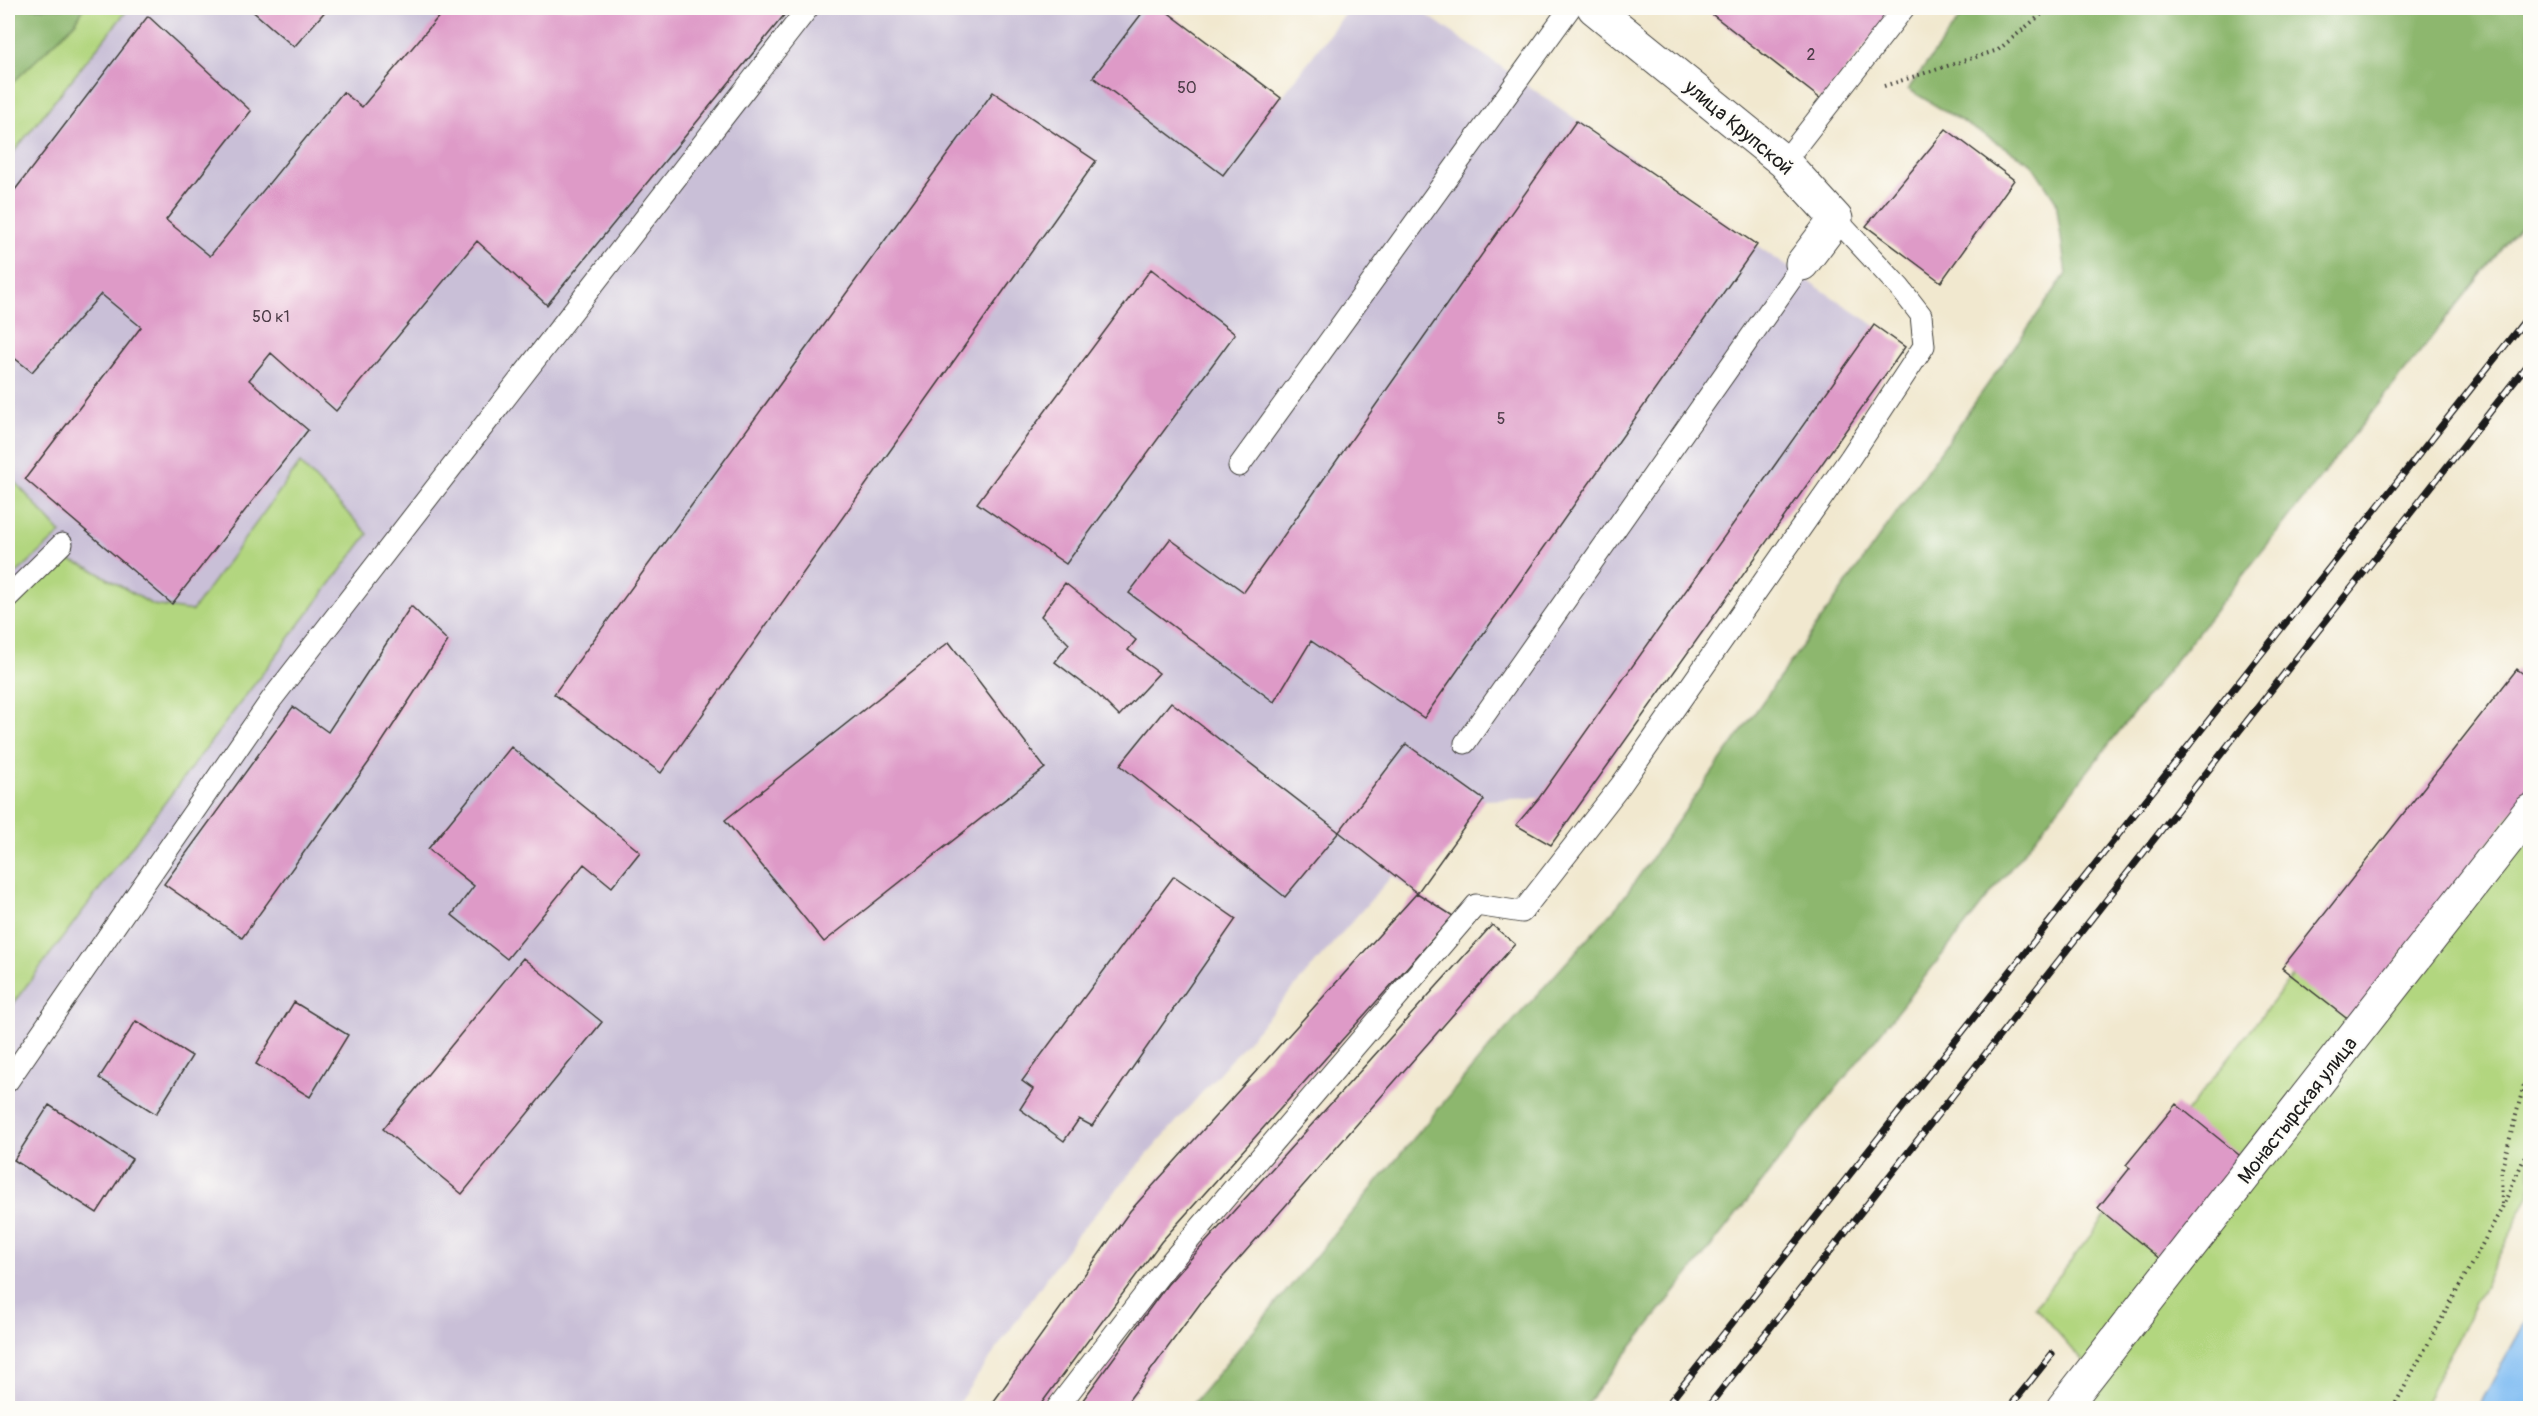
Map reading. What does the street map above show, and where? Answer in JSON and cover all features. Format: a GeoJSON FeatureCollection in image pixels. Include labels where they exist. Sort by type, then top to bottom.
{"type":"FeatureCollection","features":[{"type":"Feature","properties":{"kind":"street","name":"улица Крупской"},"geometry":{"type":"LineString","coordinates":[[1594,8],[1784,162],[1836,219]]}},
{"type":"Feature","properties":{"kind":"street"},"geometry":{"type":"LineString","coordinates":[[1802,264],[1836,219]]}},
{"type":"Feature","properties":{"kind":"street","name":"Монастырская улица"},"geometry":{"type":"LineString","coordinates":[[2063,1408],[2530,811]]}},
{"type":"Feature","properties":{"kind":"lane"},"geometry":{"type":"LineString","coordinates":[[8,1081],[271,699],[808,8]]}},
{"type":"Feature","properties":{"kind":"lane"},"geometry":{"type":"LineString","coordinates":[[1239,466],[1570,8]]}},
{"type":"Feature","properties":{"kind":"lane"},"geometry":{"type":"LineString","coordinates":[[1784,162],[1904,8]]}},
{"type":"Feature","properties":{"kind":"lane"},"geometry":{"type":"LineString","coordinates":[[1057,1408],[1162,1272],[1476,904],[1522,912],[1621,785],[1850,458],[1924,346],[1921,315],[1900,288],[1836,219]]}},
{"type":"Feature","properties":{"kind":"lane"},"geometry":{"type":"LineString","coordinates":[[1466,743],[1802,264]]}},
{"type":"Feature","properties":{"kind":"lane"},"geometry":{"type":"LineString","coordinates":[[8,597],[62,544]]}},
{"type":"Feature","properties":{"kind":"path"},"geometry":{"type":"LineString","coordinates":[[1829,103],[1998,50],[2049,8]]}},
{"type":"Feature","properties":{"kind":"path"},"geometry":{"type":"LineString","coordinates":[[2502,1208],[2501,1172],[2530,1062]]}},
{"type":"Feature","properties":{"kind":"path"},"geometry":{"type":"LineString","coordinates":[[2393,1408],[2502,1208],[2530,1145]]}},
{"type":"Feature","properties":{"kind":"shaded area"},"geometry":{"type":"Polygon","coordinates":[[[8,8],[1162,8],[1281,98],[1349,8],[1417,8],[1874,325],[1539,798],[1484,800],[1417,893],[1392,876],[1076,1236],[955,1408],[8,1408],[8,8]]]}},
{"type":"Feature","properties":{"kind":"green space"},"geometry":{"type":"Polygon","coordinates":[[[8,8],[129,8],[8,159],[8,8]]]}},
{"type":"Feature","properties":{"kind":"green space"},"geometry":{"type":"Polygon","coordinates":[[[8,8],[84,8],[75,23],[8,87],[8,8]]]}},
{"type":"Feature","properties":{"kind":"green space"},"geometry":{"type":"Polygon","coordinates":[[[1967,8],[2530,8],[2530,213],[1583,1408],[1189,1408],[1489,1048],[1619,904],[2066,274],[2056,201],[2031,163],[1908,89],[1967,8]]]}},
{"type":"Feature","properties":{"kind":"green space"},"geometry":{"type":"Polygon","coordinates":[[[300,463],[368,534],[8,1010],[8,608],[61,557],[90,568],[153,605],[192,611],[300,463]]]}},
{"type":"Feature","properties":{"kind":"green space"},"geometry":{"type":"Polygon","coordinates":[[[8,474],[61,533],[8,581],[8,474]]]}},
{"type":"Feature","properties":{"kind":"green space"},"geometry":{"type":"Polygon","coordinates":[[[2530,670],[2530,1194],[2422,1408],[2086,1408],[2104,1385],[2035,1307],[2530,670]]]}},
{"type":"Feature","properties":{"kind":"water"},"geometry":{"type":"Polygon","coordinates":[[[2530,1313],[2530,1408],[2478,1408],[2530,1313]]]}},
{"type":"Feature","properties":{"kind":"building"},"geometry":{"type":"Polygon","coordinates":[[[249,8],[328,8],[294,47],[249,8]]]}},
{"type":"Feature","properties":{"kind":"building"},"geometry":{"type":"Polygon","coordinates":[[[446,8],[790,8],[547,305],[477,241],[336,411],[271,353],[249,380],[308,430],[172,604],[25,479],[141,327],[101,294],[32,372],[8,353],[8,199],[148,16],[251,111],[166,220],[210,256],[343,92],[362,107],[446,8]]]}},
{"type":"Feature","properties":{"kind":"building"},"geometry":{"type":"Polygon","coordinates":[[[1146,8],[1162,8],[1281,98],[1223,175],[1093,77],[1146,8]]]}},
{"type":"Feature","properties":{"kind":"building"},"geometry":{"type":"Polygon","coordinates":[[[1704,8],[1895,8],[1822,100],[1704,8]]]}},
{"type":"Feature","properties":{"kind":"building"},"geometry":{"type":"Polygon","coordinates":[[[993,92],[1096,161],[661,773],[554,694],[993,92]]]}},
{"type":"Feature","properties":{"kind":"building"},"geometry":{"type":"Polygon","coordinates":[[[1576,121],[1757,245],[1424,718],[1311,641],[1274,702],[1129,593],[1170,539],[1244,592],[1576,121]]]}},
{"type":"Feature","properties":{"kind":"building"},"geometry":{"type":"Polygon","coordinates":[[[1946,129],[2014,180],[1941,282],[1866,226],[1946,129]]]}},
{"type":"Feature","properties":{"kind":"building"},"geometry":{"type":"Polygon","coordinates":[[[1151,269],[1235,334],[1066,564],[977,503],[1151,269]]]}},
{"type":"Feature","properties":{"kind":"building"},"geometry":{"type":"Polygon","coordinates":[[[1874,325],[1905,347],[1551,845],[1516,825],[1539,798],[1874,325]]]}},
{"type":"Feature","properties":{"kind":"building"},"geometry":{"type":"Polygon","coordinates":[[[1065,583],[1136,640],[1128,650],[1159,673],[1119,716],[1097,694],[1055,662],[1069,644],[1041,616],[1065,583]]]}},
{"type":"Feature","properties":{"kind":"building"},"geometry":{"type":"Polygon","coordinates":[[[411,606],[448,641],[369,762],[242,938],[164,884],[293,707],[328,732],[411,606]]]}},
{"type":"Feature","properties":{"kind":"building"},"geometry":{"type":"Polygon","coordinates":[[[949,642],[1045,768],[824,942],[725,820],[949,642]]]}},
{"type":"Feature","properties":{"kind":"building"},"geometry":{"type":"Polygon","coordinates":[[[2517,669],[2530,679],[2530,790],[2350,1021],[2282,968],[2517,669]]]}},
{"type":"Feature","properties":{"kind":"building"},"geometry":{"type":"Polygon","coordinates":[[[1171,702],[1339,832],[1285,897],[1120,765],[1171,702]]]}},
{"type":"Feature","properties":{"kind":"building"},"geometry":{"type":"Polygon","coordinates":[[[1406,744],[1484,800],[1417,893],[1339,832],[1406,744]]]}},
{"type":"Feature","properties":{"kind":"building"},"geometry":{"type":"Polygon","coordinates":[[[511,747],[640,852],[612,887],[584,864],[507,959],[452,915],[474,886],[428,849],[511,747]]]}},
{"type":"Feature","properties":{"kind":"building"},"geometry":{"type":"Polygon","coordinates":[[[1174,876],[1236,919],[1092,1126],[1079,1119],[1064,1141],[1020,1109],[1033,1089],[1022,1081],[1174,876]]]}},
{"type":"Feature","properties":{"kind":"building"},"geometry":{"type":"Polygon","coordinates":[[[1417,893],[1453,916],[1161,1242],[1038,1408],[989,1408],[1130,1211],[1417,893]]]}},
{"type":"Feature","properties":{"kind":"building"},"geometry":{"type":"Polygon","coordinates":[[[1492,925],[1515,944],[1202,1301],[1123,1408],[1077,1408],[1167,1285],[1492,925]]]}},
{"type":"Feature","properties":{"kind":"building"},"geometry":{"type":"Polygon","coordinates":[[[523,958],[602,1022],[462,1194],[383,1129],[523,958]]]}},
{"type":"Feature","properties":{"kind":"building"},"geometry":{"type":"Polygon","coordinates":[[[294,1002],[348,1035],[310,1097],[256,1064],[294,1002]]]}},
{"type":"Feature","properties":{"kind":"building"},"geometry":{"type":"Polygon","coordinates":[[[136,1021],[192,1056],[156,1114],[99,1078],[136,1021]]]}},
{"type":"Feature","properties":{"kind":"building"},"geometry":{"type":"Polygon","coordinates":[[[2176,1104],[2249,1163],[2160,1259],[2098,1208],[2130,1168],[2126,1165],[2176,1104]]]}},
{"type":"Feature","properties":{"kind":"building"},"geometry":{"type":"Polygon","coordinates":[[[49,1105],[132,1159],[97,1213],[14,1160],[49,1105]]]}},
{"type":"Feature","properties":{"kind":"railway"},"geometry":{"type":"LineString","coordinates":[[1665,1408],[2530,314]]}},
{"type":"Feature","properties":{"kind":"railway"},"geometry":{"type":"LineString","coordinates":[[1707,1408],[2530,361]]}},
{"type":"Feature","properties":{"kind":"railway"},"geometry":{"type":"LineString","coordinates":[[2009,1408],[2052,1354]]}}]}
